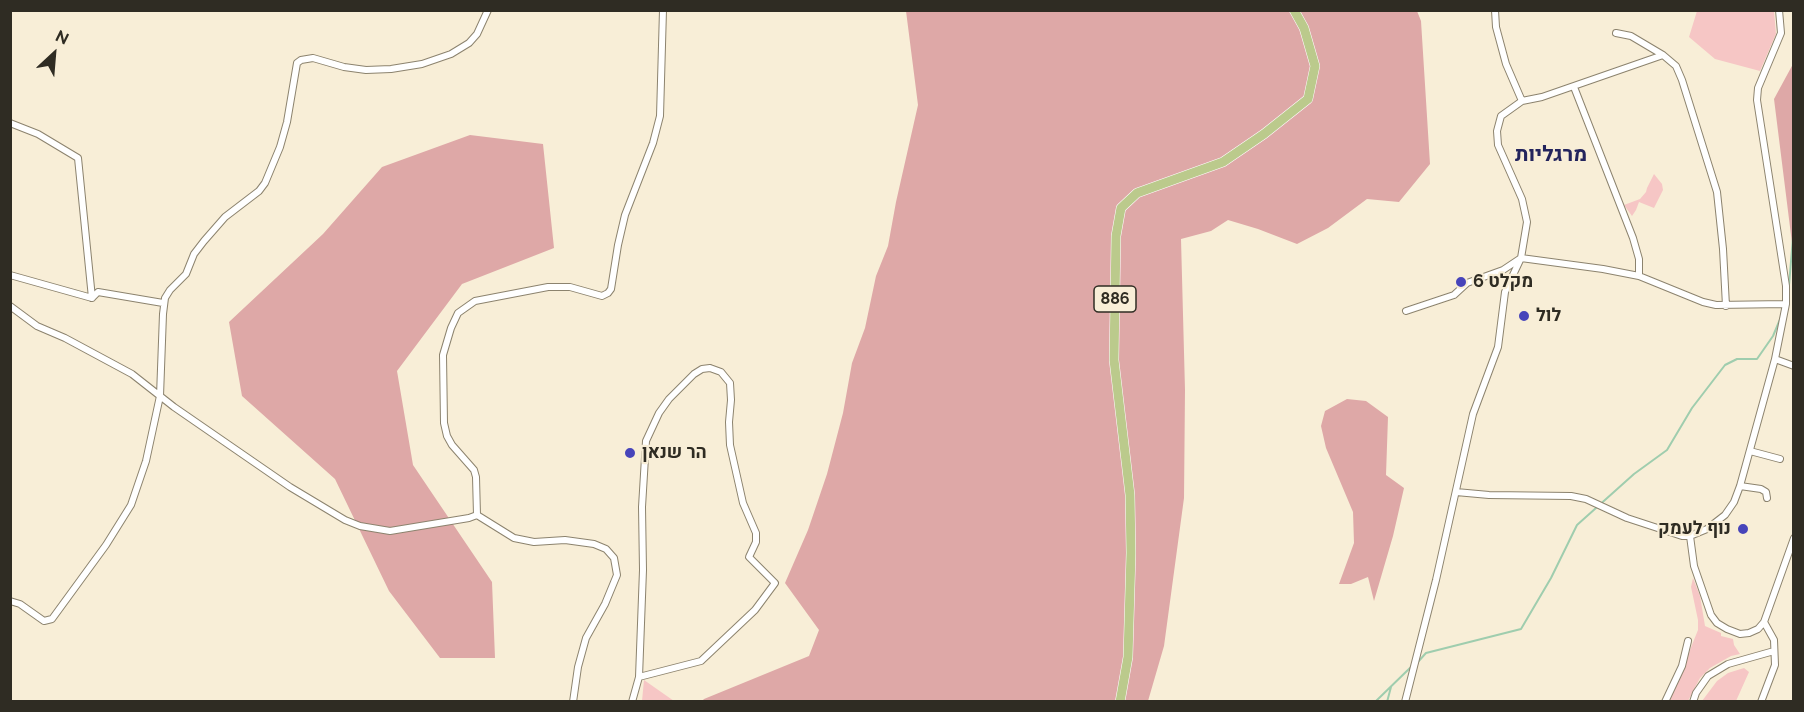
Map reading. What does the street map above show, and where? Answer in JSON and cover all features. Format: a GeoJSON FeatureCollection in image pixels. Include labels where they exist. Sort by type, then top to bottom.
{"type":"FeatureCollection","features":[{"type":"Feature","properties":{"kind":"main road","name":"886"},"geometry":{"type":"LineString","coordinates":[[1120,702],[1128,657],[1131,553],[1130,495],[1114,360],[1116,236],[1121,208],[1137,193],[1223,162],[1264,134],[1308,99],[1315,66],[1304,28],[1294,10]]}},
{"type":"Feature","properties":{"kind":"street"},"geometry":{"type":"LineString","coordinates":[[10,602],[20,604],[44,621],[50,620],[90,569],[131,505],[146,461],[160,396],[164,303],[170,290],[186,274],[194,254],[204,241],[225,217],[259,191],[265,183],[280,147],[287,122],[297,63],[313,58],[344,67],[366,70],[422,64],[451,54],[469,43],[479,30],[488,10]]}},
{"type":"Feature","properties":{"kind":"street"},"geometry":{"type":"LineString","coordinates":[[477,515],[474,470],[452,445],[444,423],[443,355],[451,328],[458,313],[475,301],[548,287],[570,287],[602,296],[611,289],[623,223],[659,122],[662,101],[663,10]]}},
{"type":"Feature","properties":{"kind":"street"},"geometry":{"type":"LineString","coordinates":[[1495,10],[1496,27],[1506,64],[1522,101]]}},
{"type":"Feature","properties":{"kind":"street"},"geometry":{"type":"LineString","coordinates":[[1456,492],[1489,495],[1571,496],[1586,499],[1636,521],[1682,536],[1690,536],[1707,530],[1725,515],[1734,502],[1775,359],[1786,304],[1786,286],[1757,100],[1758,88],[1781,33],[1779,10]]}},
{"type":"Feature","properties":{"kind":"street"},"geometry":{"type":"LineString","coordinates":[[1616,33],[1631,36],[1663,55],[1676,66],[1682,80],[1717,192],[1726,306]]}},
{"type":"Feature","properties":{"kind":"street"},"geometry":{"type":"LineString","coordinates":[[1405,702],[1436,580],[1473,414],[1498,347],[1505,292],[1521,258],[1527,222],[1522,199],[1498,145],[1497,131],[1501,116],[1522,101],[1574,87],[1663,55]]}},
{"type":"Feature","properties":{"kind":"street"},"geometry":{"type":"LineString","coordinates":[[1574,87],[1633,238],[1639,260],[1639,276]]}},
{"type":"Feature","properties":{"kind":"street"},"geometry":{"type":"LineString","coordinates":[[10,123],[38,134],[78,158],[92,298]]}},
{"type":"Feature","properties":{"kind":"street"},"geometry":{"type":"LineString","coordinates":[[1406,312],[1454,295],[1467,283],[1503,270],[1521,258],[1639,276],[1703,303],[1726,306],[1786,304]]}},
{"type":"Feature","properties":{"kind":"street"},"geometry":{"type":"LineString","coordinates":[[10,275],[92,298]]}},
{"type":"Feature","properties":{"kind":"street"},"geometry":{"type":"LineString","coordinates":[[92,298],[98,292],[164,303]]}},
{"type":"Feature","properties":{"kind":"street"},"geometry":{"type":"LineString","coordinates":[[10,306],[37,326],[65,338],[132,374],[290,487],[360,526],[390,531],[477,515]]}},
{"type":"Feature","properties":{"kind":"street"},"geometry":{"type":"LineString","coordinates":[[1775,359],[1794,366]]}},
{"type":"Feature","properties":{"kind":"street"},"geometry":{"type":"LineString","coordinates":[[632,702],[639,677],[643,570],[642,507],[646,441],[659,412],[669,399],[694,374],[702,369],[710,368],[721,372],[730,383],[730,445],[743,503],[756,534],[756,542],[749,557],[775,583],[754,610],[701,660],[639,677]]}},
{"type":"Feature","properties":{"kind":"street"},"geometry":{"type":"LineString","coordinates":[[1750,451],[1780,459]]}},
{"type":"Feature","properties":{"kind":"street"},"geometry":{"type":"LineString","coordinates":[[1740,486],[1761,489],[1766,492],[1767,498]]}},
{"type":"Feature","properties":{"kind":"street"},"geometry":{"type":"LineString","coordinates":[[477,515],[514,538],[534,542],[565,540],[594,544],[606,549],[614,558],[617,575],[605,604],[586,638],[578,667],[573,702]]}},
{"type":"Feature","properties":{"kind":"street"},"geometry":{"type":"LineString","coordinates":[[1690,536],[1694,566],[1711,615],[1717,623],[1740,634],[1758,629],[1764,622],[1794,538]]}},
{"type":"Feature","properties":{"kind":"street"},"geometry":{"type":"LineString","coordinates":[[1761,702],[1775,665],[1774,640],[1764,622]]}},
{"type":"Feature","properties":{"kind":"street"},"geometry":{"type":"LineString","coordinates":[[1665,702],[1682,666],[1688,641]]}},
{"type":"Feature","properties":{"kind":"street"},"geometry":{"type":"LineString","coordinates":[[1693,702],[1696,693],[1708,676],[1728,664],[1774,651]]}},
{"type":"Feature","properties":{"kind":"shaded area"},"geometry":{"type":"Polygon","coordinates":[[[906,11],[1417,11],[1421,21],[1430,164],[1399,202],[1367,199],[1328,228],[1297,244],[1228,220],[1211,231],[1181,239],[1185,390],[1184,498],[1164,646],[1148,701],[701,702],[809,656],[819,630],[785,583],[808,530],[827,474],[843,413],[852,363],[865,328],[876,276],[888,246],[918,105],[906,11]]]}},
{"type":"Feature","properties":{"kind":"shaded area"},"geometry":{"type":"Polygon","coordinates":[[[1697,11],[1774,11],[1776,34],[1760,71],[1715,59],[1689,37],[1697,11]]]}},
{"type":"Feature","properties":{"kind":"shaded area"},"geometry":{"type":"Polygon","coordinates":[[[1793,64],[1793,251],[1774,99],[1793,64]]]}},
{"type":"Feature","properties":{"kind":"shaded area"},"geometry":{"type":"Polygon","coordinates":[[[470,135],[543,144],[554,248],[462,284],[397,371],[413,465],[492,582],[495,658],[440,658],[389,591],[335,479],[242,396],[229,322],[323,234],[382,167],[470,135]]]}},
{"type":"Feature","properties":{"kind":"shaded area"},"geometry":{"type":"Polygon","coordinates":[[[1654,174],[1662,184],[1663,190],[1654,208],[1639,202],[1632,216],[1624,205],[1640,199],[1646,192],[1654,174]]]}},
{"type":"Feature","properties":{"kind":"shaded area"},"geometry":{"type":"Polygon","coordinates":[[[1347,399],[1366,401],[1388,417],[1386,475],[1404,488],[1374,601],[1368,577],[1351,584],[1339,584],[1354,543],[1353,512],[1326,448],[1321,426],[1325,411],[1347,399]]]}},
{"type":"Feature","properties":{"kind":"shaded area"},"geometry":{"type":"Polygon","coordinates":[[[1693,578],[1700,596],[1705,626],[1721,633],[1721,636],[1733,639],[1740,654],[1731,656],[1710,668],[1700,678],[1688,701],[1669,702],[1698,630],[1691,587],[1693,578]]]}},
{"type":"Feature","properties":{"kind":"shaded area"},"geometry":{"type":"Polygon","coordinates":[[[1744,668],[1749,672],[1736,701],[1702,701],[1717,681],[1728,673],[1744,668]]]}},
{"type":"Feature","properties":{"kind":"shaded area"},"geometry":{"type":"Polygon","coordinates":[[[644,680],[674,701],[642,701],[644,680]]]}},
{"type":"Feature","properties":{"kind":"waterway"},"geometry":{"type":"LineString","coordinates":[[1789,285],[1794,226]]}},
{"type":"Feature","properties":{"kind":"waterway"},"geometry":{"type":"LineString","coordinates":[[1417,663],[1426,653],[1521,629],[1551,578],[1577,525],[1634,474],[1667,450],[1692,408],[1725,365],[1737,359],[1757,359],[1773,336],[1781,317]]}},
{"type":"Feature","properties":{"kind":"waterway"},"geometry":{"type":"LineString","coordinates":[[1375,702],[1412,666]]}},
{"type":"Feature","properties":{"kind":"waterway"},"geometry":{"type":"LineString","coordinates":[[1387,702],[1391,687]]}},
{"type":"Feature","properties":{"kind":"place","name":"מקלט 6"},"geometry":{"type":"Point","coordinates":[1461,282]}},
{"type":"Feature","properties":{"kind":"place","name":"לול"},"geometry":{"type":"Point","coordinates":[1524,316]}},
{"type":"Feature","properties":{"kind":"place","name":"הר שנאן"},"geometry":{"type":"Point","coordinates":[630,453]}},
{"type":"Feature","properties":{"kind":"place","name":"נוף לעמק"},"geometry":{"type":"Point","coordinates":[1743,529]}},
{"type":"Feature","properties":{"kind":"district","name":"מרגליות"},"geometry":{"type":"Point","coordinates":[1551,155]}}]}
